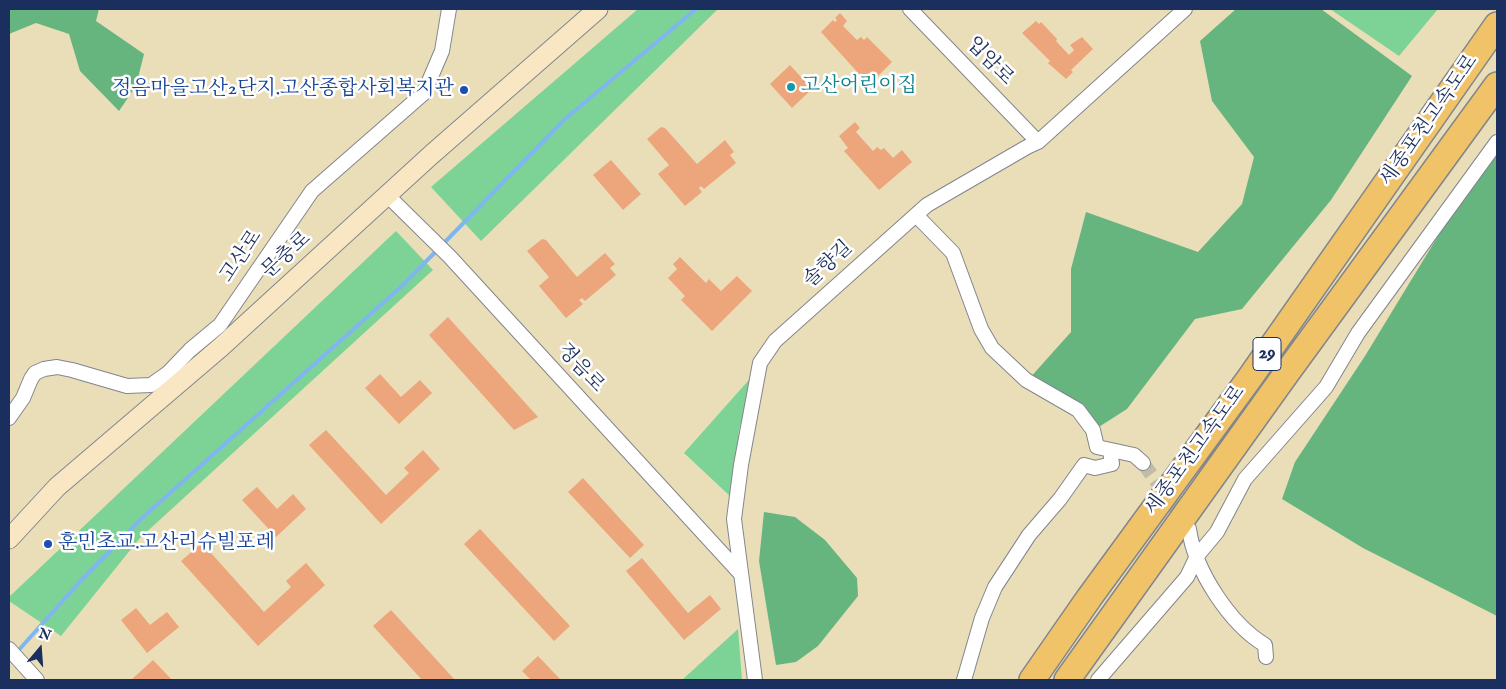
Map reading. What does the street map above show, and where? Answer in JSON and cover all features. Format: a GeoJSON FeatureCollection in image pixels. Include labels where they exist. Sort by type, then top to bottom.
{"type":"FeatureCollection","features":[{"type":"Feature","properties":{"kind":"highway","name":"세종포천고속도로"},"geometry":{"type":"LineString","coordinates":[[1032,680],[1089,598],[1249,379],[1497,25]]}},
{"type":"Feature","properties":{"kind":"highway","name":"세종포천고속도로"},"geometry":{"type":"LineString","coordinates":[[1068,680],[1280,382],[1497,85]]}},
{"type":"Feature","properties":{"kind":"street","name":"고산로"},"geometry":{"type":"LineString","coordinates":[[9,418],[23,398],[30,379],[35,373],[44,369],[72,370],[127,386],[151,385],[168,373],[190,350],[220,325],[312,191],[424,93],[442,51],[449,9]]}},
{"type":"Feature","properties":{"kind":"street","name":"문충로"},"geometry":{"type":"LineString","coordinates":[[9,539],[57,487],[221,347],[387,195],[598,9]]}},
{"type":"Feature","properties":{"kind":"street","name":"입암로"},"geometry":{"type":"LineString","coordinates":[[910,9],[1038,142]]}},
{"type":"Feature","properties":{"kind":"street","name":"솔향길"},"geometry":{"type":"LineString","coordinates":[[755,680],[734,519],[741,465],[760,363],[774,341],[876,248],[927,205],[1038,142],[1185,9]]}},
{"type":"Feature","properties":{"kind":"street"},"geometry":{"type":"LineString","coordinates":[[1098,680],[1187,577],[1197,556],[1217,532],[1246,479],[1326,387],[1358,333],[1497,142]]}},
{"type":"Feature","properties":{"kind":"street","name":"정음로"},"geometry":{"type":"LineString","coordinates":[[387,195],[450,257],[740,573]]}},
{"type":"Feature","properties":{"kind":"street"},"geometry":{"type":"LineString","coordinates":[[916,216],[953,254],[981,329],[996,354],[1026,380],[1078,410],[1093,430],[1097,447],[1134,455],[1143,463]]}},
{"type":"Feature","properties":{"kind":"street"},"geometry":{"type":"LineString","coordinates":[[964,680],[982,618],[995,587],[1029,535],[1060,500],[1084,466],[1095,468],[1112,464],[1110,450]]}},
{"type":"Feature","properties":{"kind":"street"},"geometry":{"type":"LineString","coordinates":[[1189,529],[1197,556],[1219,598],[1243,629],[1265,645],[1266,656]]}},
{"type":"Feature","properties":{"kind":"street"},"geometry":{"type":"LineString","coordinates":[[9,649],[37,680]]}},
{"type":"Feature","properties":{"kind":"green space"},"geometry":{"type":"Polygon","coordinates":[[[9,9],[99,9],[96,21],[144,54],[136,86],[119,111],[80,71],[69,34],[36,23],[9,34],[9,9]]]}},
{"type":"Feature","properties":{"kind":"green space"},"geometry":{"type":"Polygon","coordinates":[[[638,9],[718,9],[481,241],[431,187],[638,9]]]}},
{"type":"Feature","properties":{"kind":"green space"},"geometry":{"type":"Polygon","coordinates":[[[1236,9],[1321,9],[1412,76],[1331,200],[1242,309],[1195,319],[1127,409],[1094,430],[1028,380],[1071,332],[1071,269],[1086,212],[1198,252],[1242,204],[1254,157],[1212,101],[1200,41],[1236,9]]]}},
{"type":"Feature","properties":{"kind":"green space"},"geometry":{"type":"Polygon","coordinates":[[[1330,9],[1438,9],[1399,56],[1330,9]]]}},
{"type":"Feature","properties":{"kind":"green space"},"geometry":{"type":"Polygon","coordinates":[[[1497,139],[1497,616],[1363,548],[1282,499],[1295,462],[1365,356],[1497,139]]]}},
{"type":"Feature","properties":{"kind":"green space"},"geometry":{"type":"Polygon","coordinates":[[[396,231],[433,270],[140,538],[61,636],[9,601],[9,597],[396,231]]]}},
{"type":"Feature","properties":{"kind":"green space"},"geometry":{"type":"Polygon","coordinates":[[[755,373],[739,430],[731,497],[684,453],[755,373]]]}},
{"type":"Feature","properties":{"kind":"green space"},"geometry":{"type":"Polygon","coordinates":[[[764,512],[795,517],[825,540],[857,578],[858,596],[818,646],[796,662],[776,665],[759,561],[764,512]]]}},
{"type":"Feature","properties":{"kind":"green space"},"geometry":{"type":"Polygon","coordinates":[[[738,629],[742,680],[682,680],[738,629]]]}},
{"type":"Feature","properties":{"kind":"building"},"geometry":{"type":"Polygon","coordinates":[[[840,13],[847,21],[843,26],[857,40],[861,37],[864,40],[867,37],[892,62],[869,85],[821,32],[833,20],[835,22],[837,20],[835,18],[840,13]]]}},
{"type":"Feature","properties":{"kind":"building"},"geometry":{"type":"Polygon","coordinates":[[[1036,21],[1039,24],[1041,22],[1069,55],[1074,50],[1070,45],[1082,37],[1093,49],[1071,70],[1073,72],[1066,79],[1048,63],[1050,61],[1022,33],[1036,21]]]}},
{"type":"Feature","properties":{"kind":"building","name":"고산어린이집"},"geometry":{"type":"Polygon","coordinates":[[[790,65],[812,89],[792,108],[770,84],[790,65]]]}},
{"type":"Feature","properties":{"kind":"building"},"geometry":{"type":"Polygon","coordinates":[[[855,122],[860,128],[856,132],[873,151],[877,147],[881,150],[884,148],[893,158],[902,150],[912,162],[879,190],[844,151],[848,148],[839,136],[855,122]]]}},
{"type":"Feature","properties":{"kind":"building"},"geometry":{"type":"Polygon","coordinates":[[[661,127],[665,128],[697,164],[725,140],[734,152],[730,155],[736,163],[704,189],[701,186],[699,188],[702,192],[685,206],[658,174],[669,165],[647,139],[661,127]]]}},
{"type":"Feature","properties":{"kind":"building"},"geometry":{"type":"Polygon","coordinates":[[[611,160],[641,194],[623,210],[593,175],[611,160]]]}},
{"type":"Feature","properties":{"kind":"building"},"geometry":{"type":"Polygon","coordinates":[[[542,239],[546,240],[577,277],[605,253],[615,264],[610,268],[616,275],[585,301],[582,298],[579,300],[583,304],[566,318],[539,286],[549,277],[527,251],[542,239]]]}},
{"type":"Feature","properties":{"kind":"building"},"geometry":{"type":"Polygon","coordinates":[[[680,257],[706,283],[709,279],[721,291],[737,276],[752,291],[712,331],[681,300],[685,296],[668,278],[677,269],[673,264],[680,257]]]}},
{"type":"Feature","properties":{"kind":"building"},"geometry":{"type":"Polygon","coordinates":[[[448,317],[538,417],[514,430],[429,335],[448,317]]]}},
{"type":"Feature","properties":{"kind":"building"},"geometry":{"type":"Polygon","coordinates":[[[380,374],[401,397],[420,380],[432,393],[399,424],[365,388],[380,374]]]}},
{"type":"Feature","properties":{"kind":"building"},"geometry":{"type":"Polygon","coordinates":[[[326,430],[386,495],[409,473],[404,468],[423,450],[440,469],[381,524],[309,445],[326,430]]]}},
{"type":"Feature","properties":{"kind":"building"},"geometry":{"type":"Polygon","coordinates":[[[583,478],[644,545],[630,558],[568,492],[583,478]]]}},
{"type":"Feature","properties":{"kind":"building"},"geometry":{"type":"Polygon","coordinates":[[[257,487],[277,509],[293,494],[306,509],[276,537],[242,500],[257,487]]]}},
{"type":"Feature","properties":{"kind":"building"},"geometry":{"type":"Polygon","coordinates":[[[480,529],[570,626],[554,641],[464,544],[480,529]]]}},
{"type":"Feature","properties":{"kind":"building"},"geometry":{"type":"Polygon","coordinates":[[[202,543],[264,612],[291,587],[286,581],[306,563],[325,585],[258,646],[181,561],[202,543]]]}},
{"type":"Feature","properties":{"kind":"building"},"geometry":{"type":"Polygon","coordinates":[[[642,558],[688,613],[710,595],[721,609],[684,640],[626,571],[642,558]]]}},
{"type":"Feature","properties":{"kind":"building"},"geometry":{"type":"Polygon","coordinates":[[[136,608],[150,625],[167,612],[179,627],[147,653],[121,620],[136,608]]]}},
{"type":"Feature","properties":{"kind":"building"},"geometry":{"type":"Polygon","coordinates":[[[391,610],[455,680],[422,680],[373,626],[391,610]]]}},
{"type":"Feature","properties":{"kind":"building"},"geometry":{"type":"Polygon","coordinates":[[[538,656],[561,680],[531,680],[522,671],[538,656]]]}},
{"type":"Feature","properties":{"kind":"building"},"geometry":{"type":"Polygon","coordinates":[[[153,660],[172,680],[131,680],[153,660]]]}},
{"type":"Feature","properties":{"kind":"waterway"},"geometry":{"type":"LineString","coordinates":[[9,661],[76,586],[142,518],[403,285],[565,119],[696,9]]}},
{"type":"Feature","properties":{"kind":"tunnel"},"geometry":{"type":"LineString","coordinates":[[1143,463],[1185,521]]}},
{"type":"Feature","properties":{"kind":"place","name":"고산어린이집"},"geometry":{"type":"Point","coordinates":[791,87]}},
{"type":"Feature","properties":{"kind":"place","name":"정음마을고산2단지.고산종합사회복지관"},"geometry":{"type":"Point","coordinates":[464,90]}},
{"type":"Feature","properties":{"kind":"place","name":"훈민초교.고산리슈빌포레"},"geometry":{"type":"Point","coordinates":[48,544]}}]}
